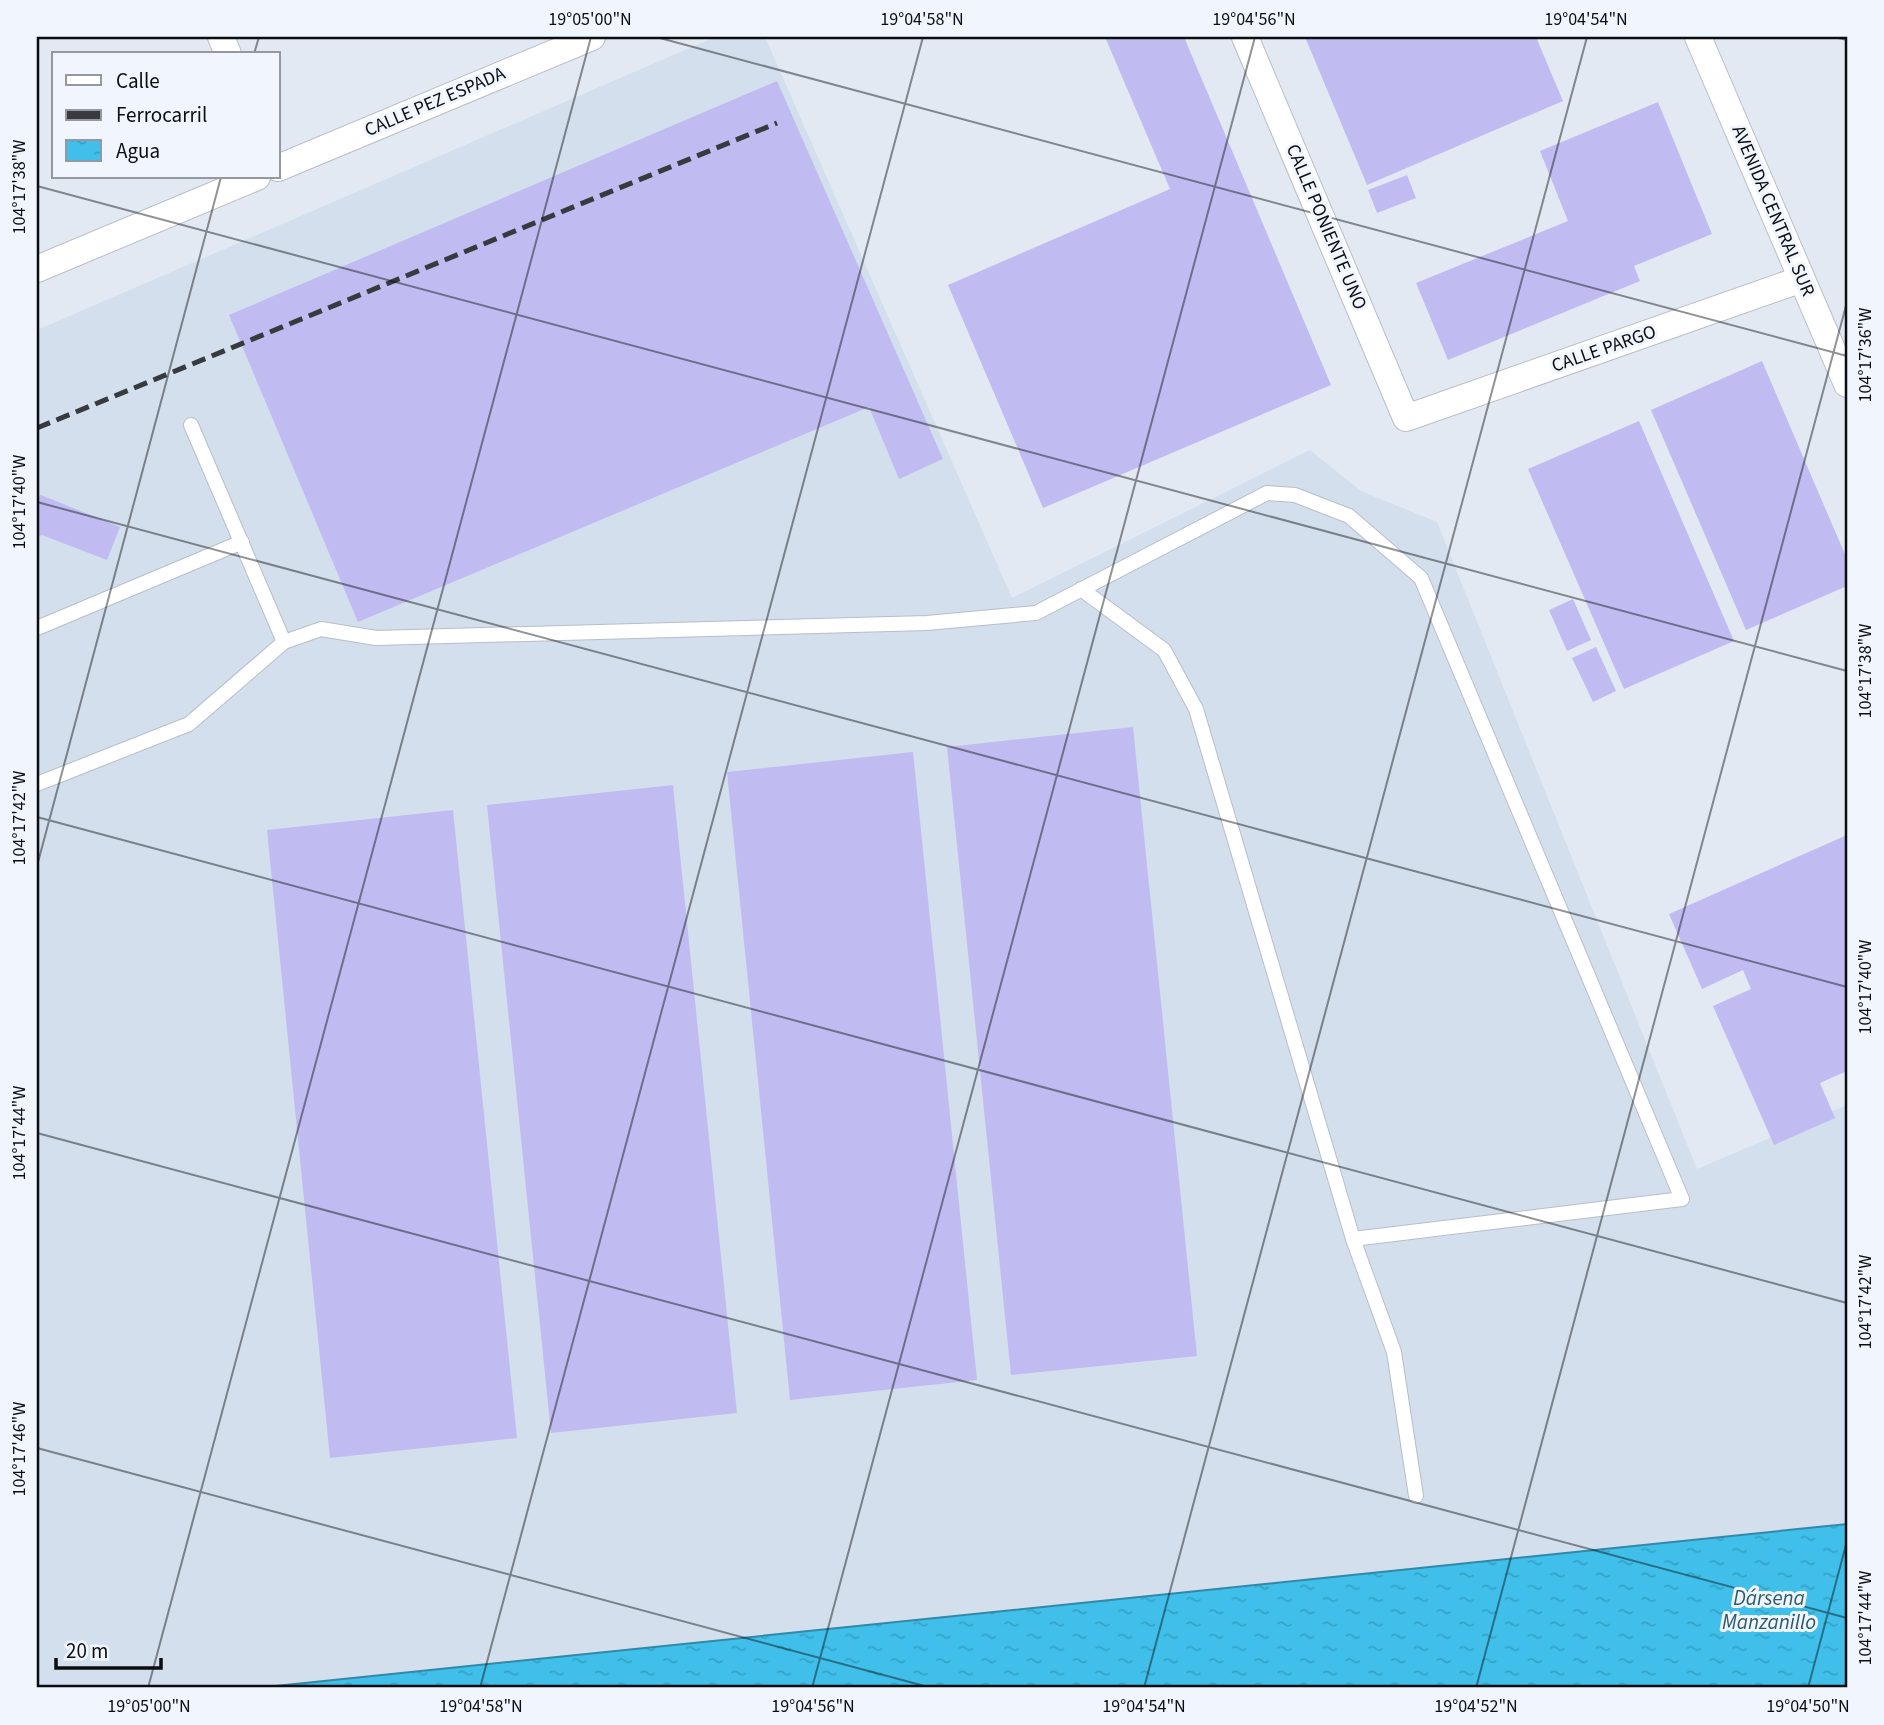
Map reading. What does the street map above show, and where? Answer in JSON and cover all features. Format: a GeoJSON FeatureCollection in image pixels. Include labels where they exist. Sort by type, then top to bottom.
{"type":"FeatureCollection","features":[{"type":"Feature","properties":{"kind":"street","name":"CALLE PEZ ESPADA"},"geometry":{"type":"LineString","coordinates":[[280,167],[592,37]]}},
{"type":"Feature","properties":{"kind":"street","name":"CALLE PONIENTE UNO"},"geometry":{"type":"LineString","coordinates":[[1245,37],[1406,418]]}},
{"type":"Feature","properties":{"kind":"street","name":"AVENIDA CENTRAL SUR"},"geometry":{"type":"LineString","coordinates":[[1698,37],[1847,384]]}},
{"type":"Feature","properties":{"kind":"street"},"geometry":{"type":"LineString","coordinates":[[37,269],[255,178]]}},
{"type":"Feature","properties":{"kind":"street","name":"CALLE PARGO"},"geometry":{"type":"LineString","coordinates":[[1406,418],[1802,279]]}},
{"type":"Feature","properties":{"kind":"lane"},"geometry":{"type":"LineString","coordinates":[[191,425],[284,642]]}},
{"type":"Feature","properties":{"kind":"lane"},"geometry":{"type":"LineString","coordinates":[[37,784],[189,724],[284,642],[321,629],[376,638],[927,623],[1037,613],[1267,493],[1295,495],[1349,516],[1421,578],[1682,1199],[1353,1239]]}},
{"type":"Feature","properties":{"kind":"lane"},"geometry":{"type":"LineString","coordinates":[[37,628],[242,542]]}},
{"type":"Feature","properties":{"kind":"lane"},"geometry":{"type":"LineString","coordinates":[[1081,589],[1164,650],[1196,709],[1353,1239],[1394,1352],[1416,1496]]}},
{"type":"Feature","properties":{"kind":"shaded area"},"geometry":{"type":"Polygon","coordinates":[[[715,37],[765,37],[1012,598],[1310,450],[1361,491],[1437,522],[1697,1169],[1847,1105],[1847,1524],[256,1688],[37,1688],[37,330],[715,37]]]}},
{"type":"Feature","properties":{"kind":"water","name":"Dársena Manzanillo"},"geometry":{"type":"Polygon","coordinates":[[[1847,1524],[1847,1688],[256,1688],[1847,1524]]]}},
{"type":"Feature","properties":{"kind":"building"},"geometry":{"type":"Polygon","coordinates":[[[1105,37],[1184,37],[1331,385],[1043,508],[948,285],[1170,189],[1105,37]]]}},
{"type":"Feature","properties":{"kind":"building"},"geometry":{"type":"Polygon","coordinates":[[[1305,37],[1536,37],[1563,101],[1367,185],[1305,37]]]}},
{"type":"Feature","properties":{"kind":"building"},"geometry":{"type":"Polygon","coordinates":[[[777,81],[943,459],[899,479],[869,407],[358,622],[229,315],[777,81]]]}},
{"type":"Feature","properties":{"kind":"building"},"geometry":{"type":"Polygon","coordinates":[[[1658,102],[1712,234],[1634,266],[1640,281],[1448,360],[1416,283],[1568,221],[1540,151],[1658,102]]]}},
{"type":"Feature","properties":{"kind":"building"},"geometry":{"type":"Polygon","coordinates":[[[1407,175],[1416,198],[1377,213],[1368,190],[1407,175]]]}},
{"type":"Feature","properties":{"kind":"building"},"geometry":{"type":"Polygon","coordinates":[[[1762,361],[1847,559],[1847,586],[1746,630],[1651,410],[1762,361]]]}},
{"type":"Feature","properties":{"kind":"building"},"geometry":{"type":"Polygon","coordinates":[[[1639,421],[1734,641],[1624,689],[1528,469],[1639,421]]]}},
{"type":"Feature","properties":{"kind":"building"},"geometry":{"type":"Polygon","coordinates":[[[41,495],[120,527],[107,560],[42,535],[37,537],[37,497],[41,495]]]}},
{"type":"Feature","properties":{"kind":"building"},"geometry":{"type":"Polygon","coordinates":[[[1573,599],[1591,640],[1567,651],[1549,610],[1573,599]]]}},
{"type":"Feature","properties":{"kind":"building"},"geometry":{"type":"Polygon","coordinates":[[[1596,647],[1616,691],[1593,702],[1572,658],[1596,647]]]}},
{"type":"Feature","properties":{"kind":"building"},"geometry":{"type":"Polygon","coordinates":[[[1133,727],[1197,1356],[1011,1375],[947,747],[1133,727]]]}},
{"type":"Feature","properties":{"kind":"building"},"geometry":{"type":"Polygon","coordinates":[[[913,752],[977,1380],[790,1400],[727,772],[913,752]]]}},
{"type":"Feature","properties":{"kind":"building"},"geometry":{"type":"Polygon","coordinates":[[[673,785],[737,1413],[551,1433],[487,805],[673,785]]]}},
{"type":"Feature","properties":{"kind":"building"},"geometry":{"type":"Polygon","coordinates":[[[453,810],[517,1438],[330,1458],[267,830],[453,810]]]}},
{"type":"Feature","properties":{"kind":"building"},"geometry":{"type":"Polygon","coordinates":[[[1847,835],[1847,1071],[1820,1083],[1835,1118],[1774,1145],[1713,1006],[1751,989],[1743,970],[1702,989],[1669,914],[1847,835]]]}},
{"type":"Feature","properties":{"kind":"railway"},"geometry":{"type":"LineString","coordinates":[[37,428],[777,123]]}}]}
